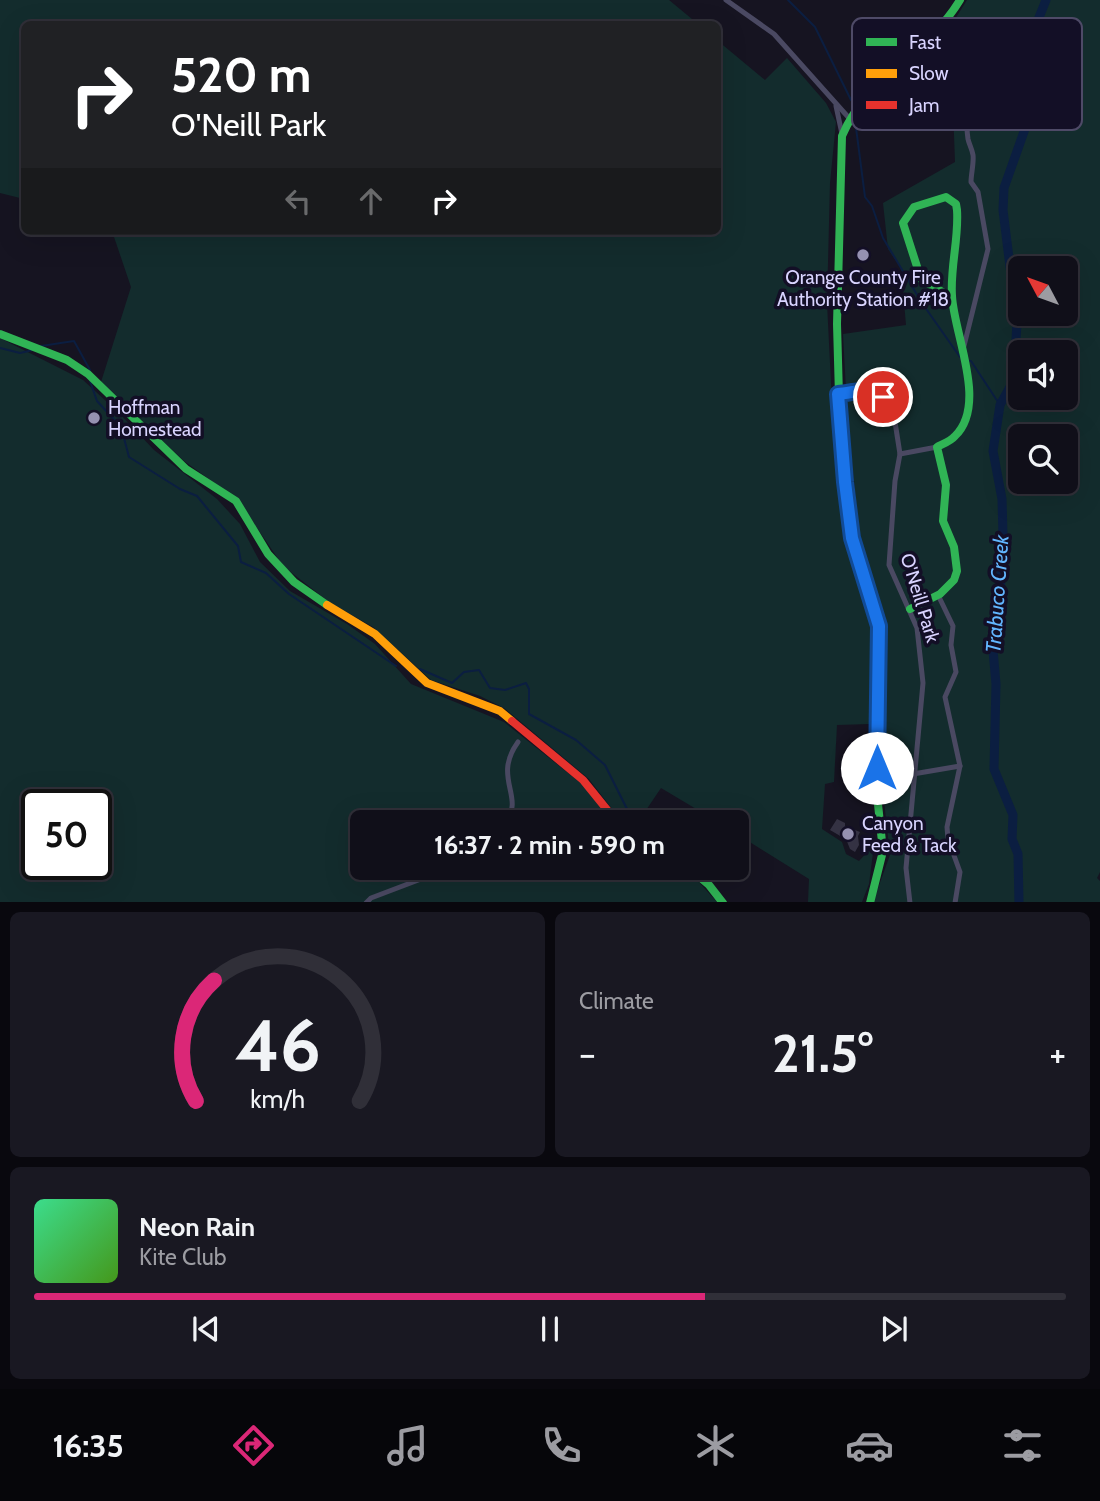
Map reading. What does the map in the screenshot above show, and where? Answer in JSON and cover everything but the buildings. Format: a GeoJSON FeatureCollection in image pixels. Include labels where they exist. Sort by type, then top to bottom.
{"type":"FeatureCollection","features":[{"type":"Feature","properties":{"kind":"main road"},"geometry":{"type":"LineString","coordinates":[[948,18],[960,0]]}},
{"type":"Feature","properties":{"kind":"main road"},"geometry":{"type":"LineString","coordinates":[[852,115],[842,135],[838,394],[852,538],[879,626],[877,795],[883,851],[870,902]]}},
{"type":"Feature","properties":{"kind":"main road"},"geometry":{"type":"LineString","coordinates":[[910,609],[939,597],[952,585],[956,557],[941,516],[946,490],[937,447],[953,439],[967,414],[967,361],[952,298],[952,258],[958,215],[956,204],[946,197],[911,209],[904,217],[903,223],[921,279],[952,298]]}},
{"type":"Feature","properties":{"kind":"main road"},"geometry":{"type":"LineString","coordinates":[[0,334],[67,360],[88,374],[181,465],[236,501],[268,554],[291,579],[317,599],[375,634],[427,683],[500,711],[590,786],[608,810]]}},
{"type":"Feature","properties":{"kind":"main road"},"geometry":{"type":"LineString","coordinates":[[703,880],[723,902]]}},
{"type":"Feature","properties":{"kind":"street"},"geometry":{"type":"LineString","coordinates":[[726,0],[774,34],[849,118]]}},
{"type":"Feature","properties":{"kind":"street"},"geometry":{"type":"LineString","coordinates":[[835,103],[842,135]]}},
{"type":"Feature","properties":{"kind":"street"},"geometry":{"type":"LineString","coordinates":[[964,346],[988,249],[978,192],[971,182],[974,157],[968,130]]}},
{"type":"Feature","properties":{"kind":"street","name":"O'Neill Park"},"geometry":{"type":"LineString","coordinates":[[838,394],[859,393],[871,389],[879,391],[895,422],[900,454],[895,481],[889,565],[917,628],[923,683],[913,774],[906,880],[910,902]]}},
{"type":"Feature","properties":{"kind":"street"},"geometry":{"type":"LineString","coordinates":[[900,454],[937,447]]}},
{"type":"Feature","properties":{"kind":"street"},"geometry":{"type":"LineString","coordinates":[[939,597],[953,626],[951,645],[956,673],[945,696],[960,766],[947,821],[948,839],[960,872],[955,902]]}},
{"type":"Feature","properties":{"kind":"street"},"geometry":{"type":"LineString","coordinates":[[513,810],[514,801],[508,786],[506,765],[518,742]]}},
{"type":"Feature","properties":{"kind":"street"},"geometry":{"type":"LineString","coordinates":[[913,774],[960,766]]}},
{"type":"Feature","properties":{"kind":"street"},"geometry":{"type":"LineString","coordinates":[[366,902],[370,898],[418,880]]}},
{"type":"Feature","properties":{"kind":"green space"},"geometry":{"type":"Polygon","coordinates":[[[0,0],[669,0],[694,21],[21,21],[21,198],[0,193],[0,0]]]}},
{"type":"Feature","properties":{"kind":"green space"},"geometry":{"type":"Polygon","coordinates":[[[967,0],[1100,0],[1100,872],[1097,878],[1100,881],[1100,902],[873,902],[890,855],[883,792],[882,698],[886,618],[860,542],[847,409],[843,334],[906,325],[901,268],[888,249],[883,203],[955,162],[954,130],[1082,130],[1082,18],[956,18],[967,0]]]}},
{"type":"Feature","properties":{"kind":"green space"},"geometry":{"type":"Polygon","coordinates":[[[721,43],[765,80],[787,58],[826,103],[836,122],[830,183],[827,303],[835,463],[843,528],[873,625],[870,724],[837,725],[834,782],[825,784],[822,829],[842,842],[846,854],[859,861],[874,845],[869,884],[862,902],[808,902],[809,879],[749,842],[749,810],[698,810],[661,788],[646,810],[613,810],[589,779],[504,708],[480,696],[431,680],[373,627],[329,602],[283,566],[238,500],[184,461],[101,382],[131,287],[113,235],[721,235],[721,43]]]}},
{"type":"Feature","properties":{"kind":"green space"},"geometry":{"type":"Polygon","coordinates":[[[0,338],[83,380],[154,450],[217,499],[240,524],[260,562],[290,591],[347,624],[375,644],[411,684],[504,722],[582,784],[603,810],[350,810],[350,880],[697,880],[717,902],[0,902],[0,338]]]}},
{"type":"Feature","properties":{"kind":"waterway"},"geometry":{"type":"LineString","coordinates":[[788,0],[815,27],[851,100]]}},
{"type":"Feature","properties":{"kind":"waterway","name":"Trabuco Creek"},"geometry":{"type":"LineString","coordinates":[[1039,18],[1046,0]]}},
{"type":"Feature","properties":{"kind":"waterway"},"geometry":{"type":"LineString","coordinates":[[856,130],[865,197],[872,206],[883,238],[922,303],[960,357]]}},
{"type":"Feature","properties":{"kind":"waterway","name":"Trabuco Creek"},"geometry":{"type":"LineString","coordinates":[[1019,902],[1018,854],[1012,839],[1013,815],[994,769],[996,684],[992,639],[1000,597],[1003,535],[1002,499],[993,451],[1000,405],[1010,387],[1014,372],[1017,323],[1003,210],[1004,188],[1025,130]]}},
{"type":"Feature","properties":{"kind":"waterway"},"geometry":{"type":"LineString","coordinates":[[41,346],[74,341],[90,370]]}},
{"type":"Feature","properties":{"kind":"waterway"},"geometry":{"type":"LineString","coordinates":[[0,348],[20,353],[33,350]]}},
{"type":"Feature","properties":{"kind":"waterway"},"geometry":{"type":"LineString","coordinates":[[968,361],[971,361],[1000,405]]}},
{"type":"Feature","properties":{"kind":"waterway"},"geometry":{"type":"LineString","coordinates":[[90,381],[97,401],[121,427],[129,457],[180,489],[197,496],[238,546],[241,562],[266,573],[289,594],[396,666]]}},
{"type":"Feature","properties":{"kind":"waterway"},"geometry":{"type":"LineString","coordinates":[[420,669],[452,683],[464,672],[479,670],[490,688],[505,690],[526,683],[529,689],[529,714],[576,740],[605,765],[629,810]]}},
{"type":"Feature","properties":{"kind":"traffic: fast"},"geometry":{"type":"LineString","coordinates":[[947,18],[960,0]]}},
{"type":"Feature","properties":{"kind":"traffic: fast"},"geometry":{"type":"LineString","coordinates":[[852,117],[842,136],[837,324],[840,432],[852,538],[879,626],[877,795],[883,851],[870,902]]}},
{"type":"Feature","properties":{"kind":"traffic: fast"},"geometry":{"type":"LineString","coordinates":[[910,609],[940,594],[954,580],[957,571],[954,547],[943,521],[946,485],[937,447],[953,438],[964,422],[969,406],[969,388],[952,296],[957,210],[956,204],[946,197],[914,207],[903,223],[921,279],[952,298]]}},
{"type":"Feature","properties":{"kind":"traffic: fast"},"geometry":{"type":"LineString","coordinates":[[0,334],[67,360],[88,374],[186,469],[236,501],[268,554],[294,582],[327,605]]}},
{"type":"Feature","properties":{"kind":"traffic: fast"},"geometry":{"type":"LineString","coordinates":[[703,880],[722,902]]}},
{"type":"Feature","properties":{"kind":"traffic: slow"},"geometry":{"type":"LineString","coordinates":[[327,605],[375,634],[427,683],[500,711],[512,721]]}},
{"type":"Feature","properties":{"kind":"traffic: jam"},"geometry":{"type":"LineString","coordinates":[[512,721],[583,780],[607,810]]}},
{"type":"Feature","properties":{"kind":"place","name":"Orange County Fire Authority Station #18"},"geometry":{"type":"Point","coordinates":[863,255]}},
{"type":"Feature","properties":{"kind":"place","name":"Hoffman Homestead"},"geometry":{"type":"Point","coordinates":[94,418]}},
{"type":"Feature","properties":{"kind":"place","name":"Canyon Feed & Tack"},"geometry":{"type":"Point","coordinates":[848,834]}},
{"type":"Feature","properties":{"kind":"route"},"geometry":{"type":"LineString","coordinates":[[877,768],[879,626],[859,568],[852,538],[838,394],[859,393],[871,389],[879,391],[883,397]]}}]}
